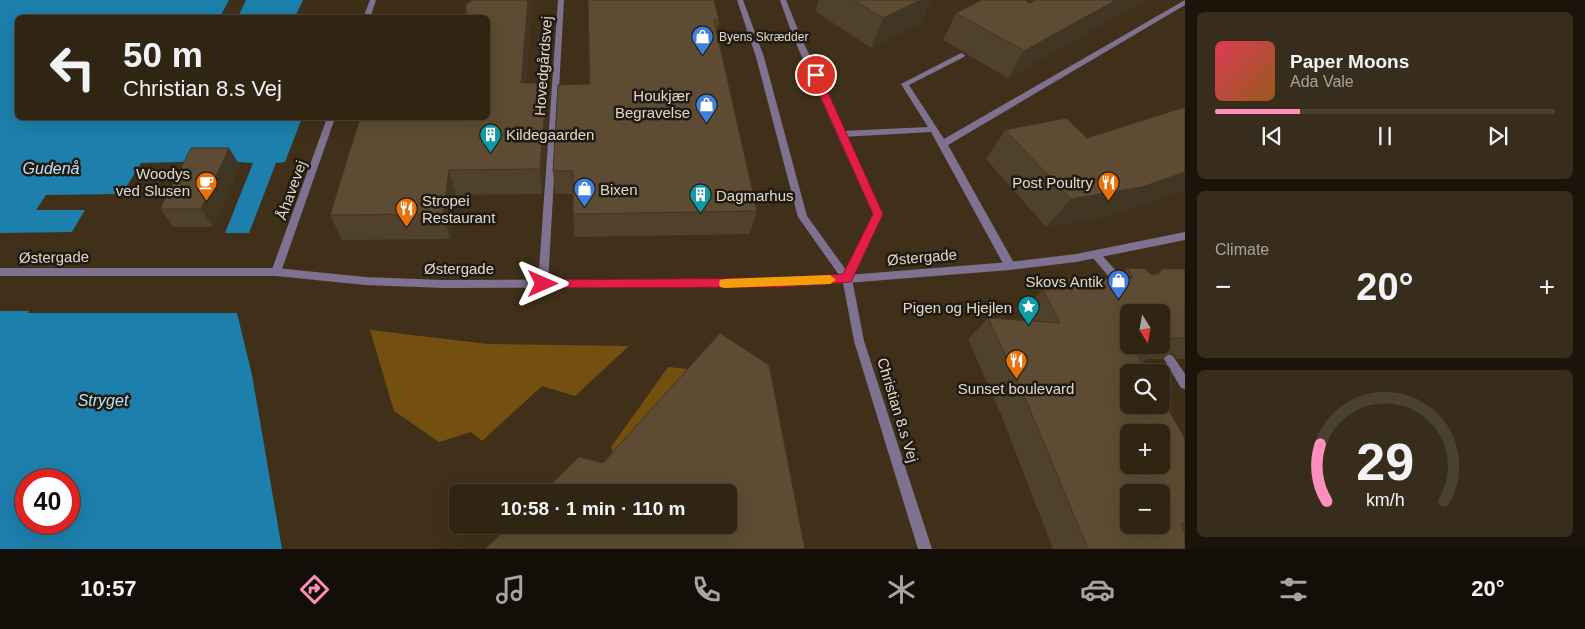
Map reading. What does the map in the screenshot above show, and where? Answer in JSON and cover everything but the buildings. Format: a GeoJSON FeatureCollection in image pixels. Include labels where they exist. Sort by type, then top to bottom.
{"type":"FeatureCollection","features":[{"type":"Feature","properties":{"kind":"street"},"geometry":{"type":"LineString","coordinates":[[367,15],[373,0]]}},
{"type":"Feature","properties":{"kind":"street","name":"Hovedgårdsvej"},"geometry":{"type":"LineString","coordinates":[[543,284],[561,0]]}},
{"type":"Feature","properties":{"kind":"street","name":"Christian 8.s Vej"},"geometry":{"type":"LineString","coordinates":[[740,0],[760,57],[803,217],[847,279],[858,341],[925,549]]}},
{"type":"Feature","properties":{"kind":"street"},"geometry":{"type":"LineString","coordinates":[[783,0],[797,37],[878,214],[847,279]]}},
{"type":"Feature","properties":{"kind":"street"},"geometry":{"type":"LineString","coordinates":[[943,144],[1185,2]]}},
{"type":"Feature","properties":{"kind":"street"},"geometry":{"type":"LineString","coordinates":[[961,55],[905,84],[943,144],[1010,266]]}},
{"type":"Feature","properties":{"kind":"street","name":"Åhavevej"},"geometry":{"type":"LineString","coordinates":[[276,272],[330,120]]}},
{"type":"Feature","properties":{"kind":"street"},"geometry":{"type":"LineString","coordinates":[[842,134],[934,129]]}},
{"type":"Feature","properties":{"kind":"street","name":"Østergade"},"geometry":{"type":"LineString","coordinates":[[0,272],[276,272],[365,281],[543,284],[780,283],[1010,266],[1096,254],[1185,236]]}},
{"type":"Feature","properties":{"kind":"street"},"geometry":{"type":"LineString","coordinates":[[1096,254],[1128,292]]}},
{"type":"Feature","properties":{"kind":"street"},"geometry":{"type":"LineString","coordinates":[[1169,359],[1185,384]]}},
{"type":"Feature","properties":{"kind":"shaded area"},"geometry":{"type":"Polygon","coordinates":[[[370,330],[488,344],[629,346],[575,396],[542,386],[482,441],[471,432],[439,442],[394,411],[370,330]]]}},
{"type":"Feature","properties":{"kind":"shaded area"},"geometry":{"type":"Polygon","coordinates":[[[668,367],[699,370],[617,462],[611,447],[668,367]]]}},
{"type":"Feature","properties":{"kind":"water"},"geometry":{"type":"Polygon","coordinates":[[[0,0],[303,0],[296,15],[15,15],[15,120],[301,120],[285,162],[276,163],[249,233],[225,233],[253,163],[222,161],[141,163],[122,194],[94,195],[28,313],[237,313],[252,375],[282,549],[0,549],[0,0]]]}},
{"type":"Feature","properties":{"kind":"pier"},"geometry":{"type":"Polygon","coordinates":[[[229,0],[246,0],[239,15],[221,15],[229,0]]]}},
{"type":"Feature","properties":{"kind":"pier"},"geometry":{"type":"Polygon","coordinates":[[[122,194],[121,197],[96,197],[88,210],[36,210],[46,195],[122,194]]]}},
{"type":"Feature","properties":{"kind":"pier"},"geometry":{"type":"Polygon","coordinates":[[[74,232],[32,311],[0,311],[0,233],[74,232]]]}},
{"type":"Feature","properties":{"kind":"slow traffic"},"geometry":{"type":"LineString","coordinates":[[725,283],[780,283],[830,280]]}},
{"type":"Feature","properties":{"kind":"place","name":"Byens Skrædder"},"geometry":{"type":"Point","coordinates":[703,56]}},
{"type":"Feature","properties":{"kind":"place","name":"Houkjær Begravelse"},"geometry":{"type":"Point","coordinates":[706,123]}},
{"type":"Feature","properties":{"kind":"place","name":"Kildegaarden"},"geometry":{"type":"Point","coordinates":[490,153]}},
{"type":"Feature","properties":{"kind":"place","name":"Woodys ved Slusen"},"geometry":{"type":"Point","coordinates":[206,201]}},
{"type":"Feature","properties":{"kind":"place","name":"Post Poultry"},"geometry":{"type":"Point","coordinates":[1109,201]}},
{"type":"Feature","properties":{"kind":"place","name":"Bixen"},"geometry":{"type":"Point","coordinates":[584,208]}},
{"type":"Feature","properties":{"kind":"place","name":"Dagmarhus"},"geometry":{"type":"Point","coordinates":[700,214]}},
{"type":"Feature","properties":{"kind":"place","name":"Stropei Restaurant"},"geometry":{"type":"Point","coordinates":[406,228]}},
{"type":"Feature","properties":{"kind":"place","name":"Skovs Antik"},"geometry":{"type":"Point","coordinates":[1119,300]}},
{"type":"Feature","properties":{"kind":"place","name":"Pigen og Hjejlen"},"geometry":{"type":"Point","coordinates":[1028,326]}},
{"type":"Feature","properties":{"kind":"place","name":"Sunset boulevard"},"geometry":{"type":"Point","coordinates":[1016,379]}},
{"type":"Feature","properties":{"kind":"route"},"geometry":{"type":"LineString","coordinates":[[543,284],[780,283],[847,279],[878,214],[816,75]]}},
{"type":"Feature","properties":{"kind":"water label","name":"Gudenå"},"geometry":{"type":"Point","coordinates":[51,168]}},
{"type":"Feature","properties":{"kind":"water label","name":"Stryget"},"geometry":{"type":"Point","coordinates":[103,400]}}]}
